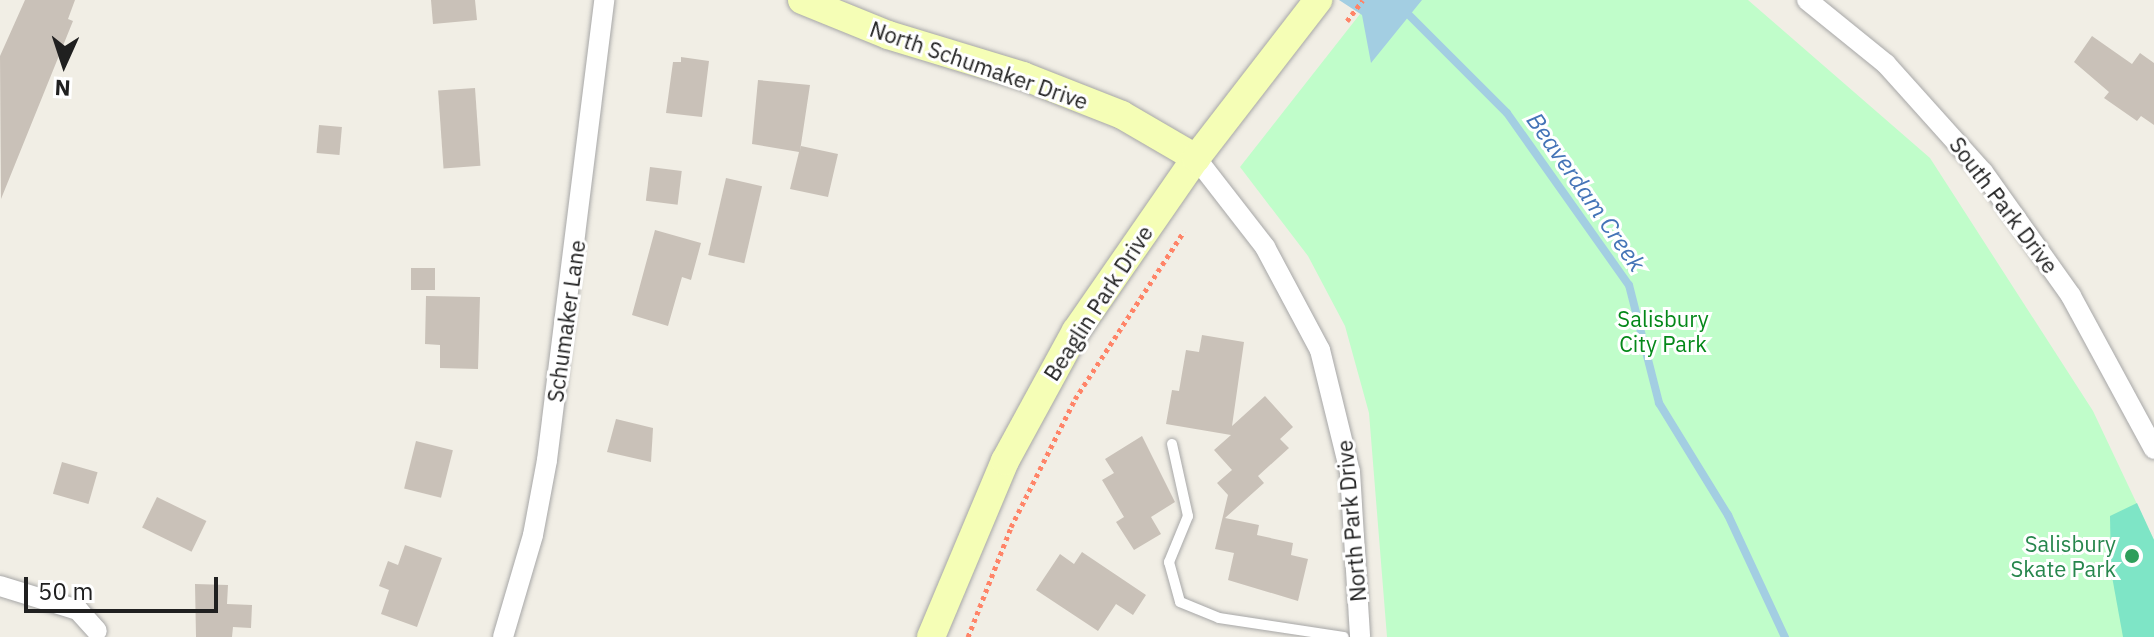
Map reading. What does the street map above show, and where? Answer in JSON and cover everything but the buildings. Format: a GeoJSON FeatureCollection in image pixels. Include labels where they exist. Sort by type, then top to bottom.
{"type":"FeatureCollection","features":[{"type":"Feature","properties":{"kind":"main road","name":"North Schumaker Drive"},"geometry":{"type":"LineString","coordinates":[[802,0],[888,35],[1023,76],[1122,115],[1196,158]]}},
{"type":"Feature","properties":{"kind":"main road","name":"Beaglin Park Drive"},"geometry":{"type":"LineString","coordinates":[[931,637],[1005,461],[1093,306],[1196,158],[1316,4]]}},
{"type":"Feature","properties":{"kind":"street","name":"Schumaker Lane"},"geometry":{"type":"LineString","coordinates":[[503,637],[533,535],[547,460],[604,0]]}},
{"type":"Feature","properties":{"kind":"street","name":"South Park Drive"},"geometry":{"type":"LineString","coordinates":[[1807,0],[1886,64],[1983,172],[2071,296],[2154,449]]}},
{"type":"Feature","properties":{"kind":"street","name":"North Park Drive"},"geometry":{"type":"LineString","coordinates":[[1196,158],[1273,259],[1320,350],[1350,472],[1360,637]]}},
{"type":"Feature","properties":{"kind":"street"},"geometry":{"type":"LineString","coordinates":[[0,586],[78,610],[97,631]]}},
{"type":"Feature","properties":{"kind":"lane"},"geometry":{"type":"LineString","coordinates":[[1172,444],[1188,516],[1169,562],[1180,602],[1219,618],[1344,637]]}},
{"type":"Feature","properties":{"kind":"path"},"geometry":{"type":"LineString","coordinates":[[1347,21],[1363,0]]}},
{"type":"Feature","properties":{"kind":"path"},"geometry":{"type":"LineString","coordinates":[[968,637],[1011,527],[1075,399],[1184,231]]}},
{"type":"Feature","properties":{"kind":"green space","name":"Salisbury City Park"},"geometry":{"type":"Polygon","coordinates":[[[1371,0],[1748,0],[1930,158],[2093,411],[2154,540],[2154,637],[1387,637],[1369,413],[1345,326],[1308,256],[1240,167],[1371,0]]]}},
{"type":"Feature","properties":{"kind":"green space","name":"Salisbury Skate Park"},"geometry":{"type":"Polygon","coordinates":[[[2137,503],[2154,540],[2154,637],[2123,637],[2111,571],[2110,516],[2137,503]]]}},
{"type":"Feature","properties":{"kind":"water"},"geometry":{"type":"Polygon","coordinates":[[[1339,0],[1422,0],[1371,63],[1362,15],[1339,0]]]}},
{"type":"Feature","properties":{"kind":"waterway","name":"Beaverdam Creek"},"geometry":{"type":"LineString","coordinates":[[1410,16],[1507,113],[1629,285],[1659,403],[1728,515],[1785,637]]}},
{"type":"Feature","properties":{"kind":"place","name":"Salisbury Skate Park"},"geometry":{"type":"Point","coordinates":[2132,556]}}]}
